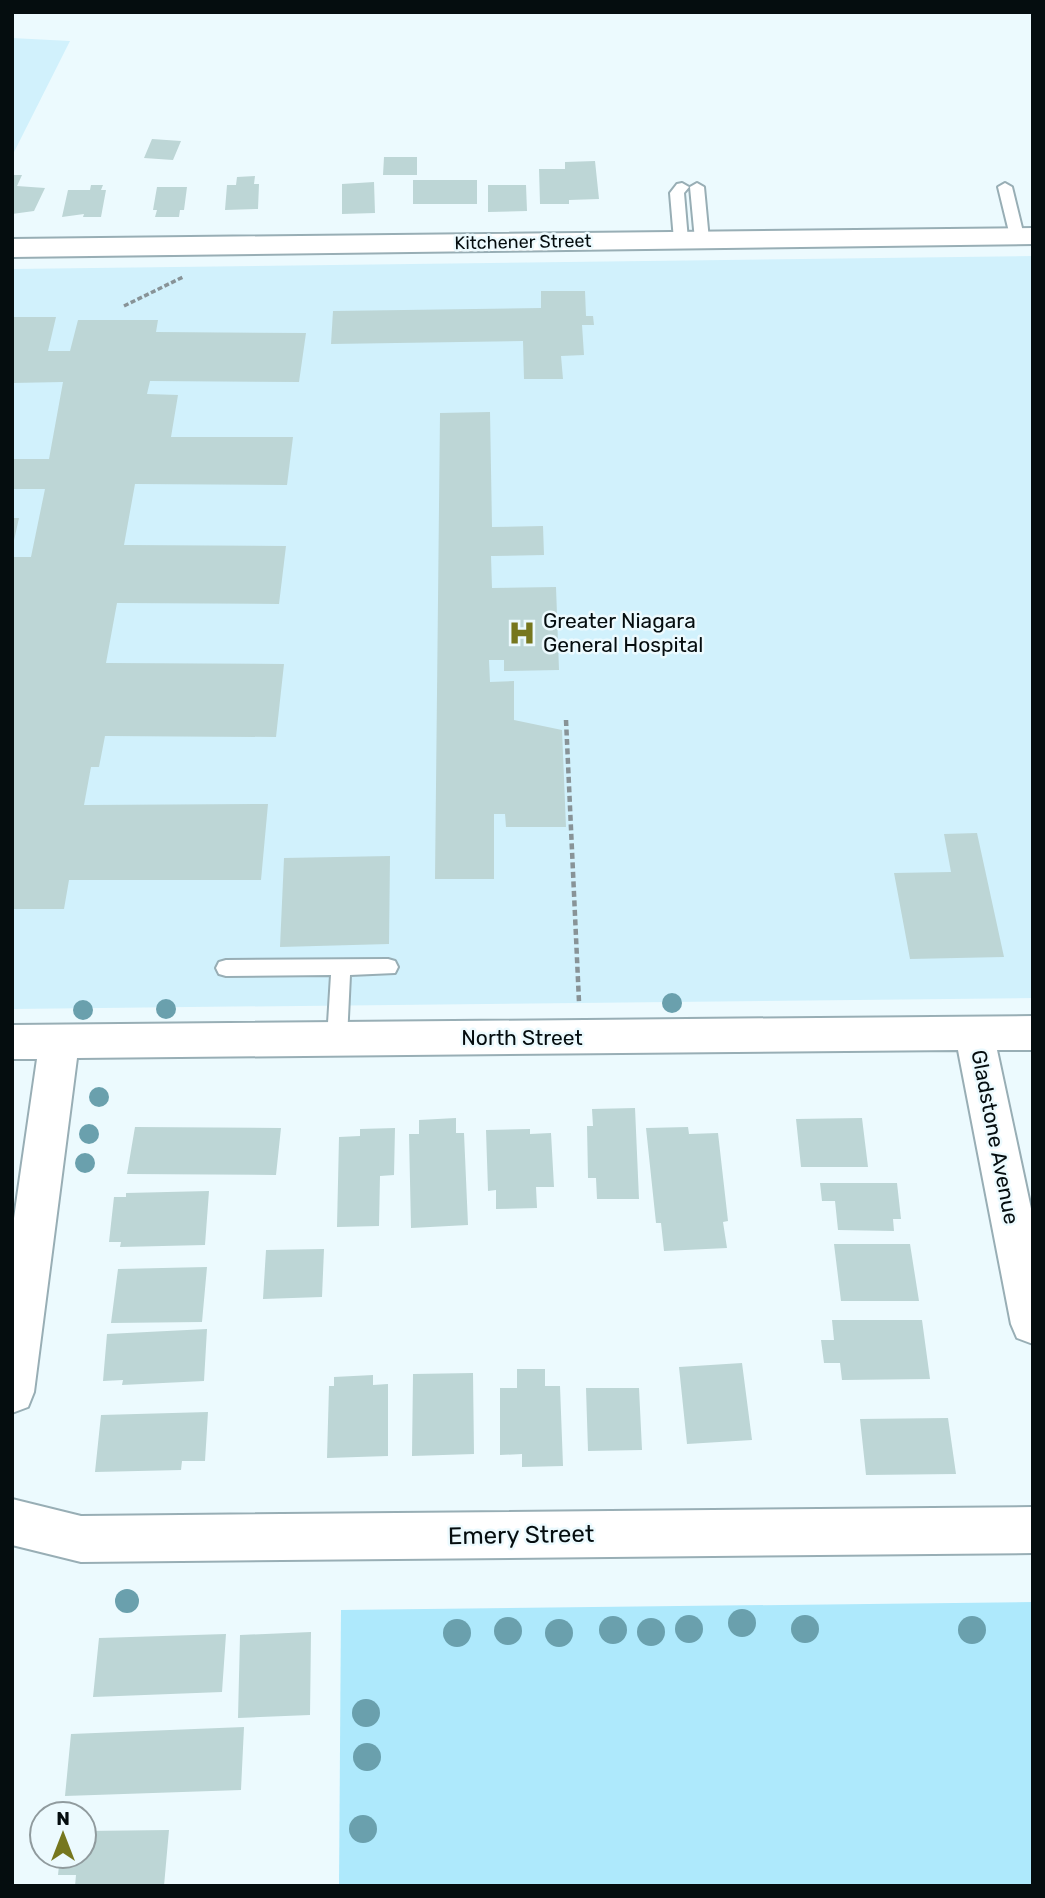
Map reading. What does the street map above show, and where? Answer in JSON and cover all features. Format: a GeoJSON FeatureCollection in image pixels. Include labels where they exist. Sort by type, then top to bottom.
{"type":"FeatureCollection","features":[{"type":"Feature","properties":{"kind":"street","name":"Kitchener Street"},"geometry":{"type":"LineString","coordinates":[[12,248],[1025,236]]}},
{"type":"Feature","properties":{"kind":"street","name":"Gladstone Avenue"},"geometry":{"type":"LineString","coordinates":[[974,1033],[1033,1324]]}},
{"type":"Feature","properties":{"kind":"street","name":"North Street"},"geometry":{"type":"LineString","coordinates":[[12,1042],[1033,1033]]}},
{"type":"Feature","properties":{"kind":"street"},"geometry":{"type":"LineString","coordinates":[[12,1392],[59,1042]]}},
{"type":"Feature","properties":{"kind":"street","name":"Emery Street"},"geometry":{"type":"LineString","coordinates":[[12,1522],[81,1539],[1033,1530]]}},
{"type":"Feature","properties":{"kind":"lane"},"geometry":{"type":"LineString","coordinates":[[682,187],[677,193],[691,240]]}},
{"type":"Feature","properties":{"kind":"lane"},"geometry":{"type":"LineString","coordinates":[[691,240],[697,187]]}},
{"type":"Feature","properties":{"kind":"lane"},"geometry":{"type":"LineString","coordinates":[[1005,187],[1025,236]]}},
{"type":"Feature","properties":{"kind":"lane"},"geometry":{"type":"LineString","coordinates":[[337,1039],[341,967]]}},
{"type":"Feature","properties":{"kind":"lane"},"geometry":{"type":"LineString","coordinates":[[226,968],[388,967]]}},
{"type":"Feature","properties":{"kind":"path"},"geometry":{"type":"LineString","coordinates":[[566,720],[581,1037]]}},
{"type":"Feature","properties":{"kind":"shaded area"},"geometry":{"type":"Polygon","coordinates":[[[12,38],[70,41],[12,156],[12,38]]]}},
{"type":"Feature","properties":{"kind":"shaded area","name":"Greater Niagara General Hospital"},"geometry":{"type":"Polygon","coordinates":[[[1033,256],[1033,998],[12,1009],[12,269],[1033,256]]]}},
{"type":"Feature","properties":{"kind":"shaded area"},"geometry":{"type":"Polygon","coordinates":[[[1033,1602],[1033,1886],[339,1886],[341,1610],[1033,1602]]]}},
{"type":"Feature","properties":{"kind":"building"},"geometry":{"type":"Polygon","coordinates":[[[152,139],[181,141],[173,160],[144,158],[152,139]]]}},
{"type":"Feature","properties":{"kind":"building"},"geometry":{"type":"Polygon","coordinates":[[[384,157],[417,157],[417,175],[383,175],[384,157]]]}},
{"type":"Feature","properties":{"kind":"building"},"geometry":{"type":"Polygon","coordinates":[[[595,161],[599,199],[569,200],[569,204],[540,204],[539,169],[565,169],[565,162],[595,161]]]}},
{"type":"Feature","properties":{"kind":"building"},"geometry":{"type":"Polygon","coordinates":[[[12,175],[22,175],[17,186],[45,188],[34,211],[12,214],[12,175]]]}},
{"type":"Feature","properties":{"kind":"building"},"geometry":{"type":"Polygon","coordinates":[[[255,176],[254,184],[259,184],[258,209],[225,210],[227,185],[236,185],[237,177],[255,176]]]}},
{"type":"Feature","properties":{"kind":"building"},"geometry":{"type":"Polygon","coordinates":[[[413,180],[477,180],[477,204],[413,204],[413,180]]]}},
{"type":"Feature","properties":{"kind":"building"},"geometry":{"type":"Polygon","coordinates":[[[374,182],[375,213],[342,214],[342,184],[374,182]]]}},
{"type":"Feature","properties":{"kind":"building"},"geometry":{"type":"Polygon","coordinates":[[[91,185],[103,185],[101,190],[106,190],[101,217],[83,217],[84,214],[62,217],[68,190],[90,190],[91,185]]]}},
{"type":"Feature","properties":{"kind":"building"},"geometry":{"type":"Polygon","coordinates":[[[488,185],[526,185],[527,211],[488,212],[488,185]]]}},
{"type":"Feature","properties":{"kind":"building"},"geometry":{"type":"Polygon","coordinates":[[[157,187],[187,187],[184,210],[180,210],[179,217],[155,217],[157,210],[153,210],[157,187]]]}},
{"type":"Feature","properties":{"kind":"building"},"geometry":{"type":"Polygon","coordinates":[[[541,291],[585,291],[586,316],[593,316],[594,325],[582,325],[584,355],[561,356],[563,379],[524,379],[523,341],[331,344],[333,311],[541,308],[541,291]]]}},
{"type":"Feature","properties":{"kind":"building"},"geometry":{"type":"Polygon","coordinates":[[[12,317],[56,317],[48,351],[70,351],[78,320],[158,320],[156,332],[306,333],[299,382],[150,381],[147,394],[178,395],[171,437],[293,437],[287,485],[135,484],[124,545],[286,546],[279,604],[117,603],[106,663],[284,664],[276,737],[105,736],[99,767],[91,767],[84,805],[268,804],[261,880],[69,880],[64,909],[12,909],[12,557],[31,557],[45,489],[12,489],[12,459],[49,459],[63,382],[12,383],[12,317]]]}},
{"type":"Feature","properties":{"kind":"building"},"geometry":{"type":"Polygon","coordinates":[[[490,412],[492,527],[543,526],[544,555],[491,556],[492,588],[556,587],[559,670],[504,671],[504,660],[489,660],[490,682],[514,681],[514,720],[562,730],[566,827],[506,827],[505,814],[494,814],[494,879],[435,879],[440,413],[490,412]]]}},
{"type":"Feature","properties":{"kind":"building"},"geometry":{"type":"Polygon","coordinates":[[[12,518],[19,518],[13,545],[12,545],[12,518]]]}},
{"type":"Feature","properties":{"kind":"building"},"geometry":{"type":"Polygon","coordinates":[[[977,833],[1004,957],[910,959],[894,873],[951,872],[944,834],[977,833]]]}},
{"type":"Feature","properties":{"kind":"building"},"geometry":{"type":"Polygon","coordinates":[[[390,856],[389,944],[280,947],[284,858],[390,856]]]}},
{"type":"Feature","properties":{"kind":"building"},"geometry":{"type":"Polygon","coordinates":[[[635,1108],[639,1199],[597,1199],[596,1178],[588,1178],[587,1126],[593,1126],[592,1109],[635,1108]]]}},
{"type":"Feature","properties":{"kind":"building"},"geometry":{"type":"Polygon","coordinates":[[[456,1118],[456,1133],[464,1133],[468,1225],[411,1228],[409,1134],[419,1134],[419,1120],[456,1118]]]}},
{"type":"Feature","properties":{"kind":"building"},"geometry":{"type":"Polygon","coordinates":[[[862,1118],[868,1167],[801,1167],[796,1119],[862,1118]]]}},
{"type":"Feature","properties":{"kind":"building"},"geometry":{"type":"Polygon","coordinates":[[[135,1127],[281,1128],[276,1175],[127,1174],[135,1127]]]}},
{"type":"Feature","properties":{"kind":"building"},"geometry":{"type":"Polygon","coordinates":[[[688,1127],[689,1134],[718,1133],[728,1221],[723,1222],[727,1248],[664,1251],[661,1223],[656,1223],[646,1128],[688,1127]]]}},
{"type":"Feature","properties":{"kind":"building"},"geometry":{"type":"Polygon","coordinates":[[[395,1128],[394,1175],[380,1176],[379,1226],[337,1227],[339,1137],[360,1136],[360,1129],[395,1128]]]}},
{"type":"Feature","properties":{"kind":"building"},"geometry":{"type":"Polygon","coordinates":[[[530,1129],[530,1134],[551,1133],[554,1187],[536,1187],[537,1208],[496,1209],[496,1190],[488,1191],[486,1130],[530,1129]]]}},
{"type":"Feature","properties":{"kind":"building"},"geometry":{"type":"Polygon","coordinates":[[[820,1183],[897,1183],[901,1219],[893,1219],[894,1231],[838,1230],[835,1201],[822,1201],[820,1183]]]}},
{"type":"Feature","properties":{"kind":"building"},"geometry":{"type":"Polygon","coordinates":[[[209,1191],[205,1245],[120,1247],[121,1242],[109,1242],[114,1197],[126,1197],[126,1193],[209,1191]]]}},
{"type":"Feature","properties":{"kind":"building"},"geometry":{"type":"Polygon","coordinates":[[[834,1244],[910,1244],[919,1301],[841,1301],[834,1244]]]}},
{"type":"Feature","properties":{"kind":"building"},"geometry":{"type":"Polygon","coordinates":[[[324,1249],[322,1297],[263,1299],[266,1250],[324,1249]]]}},
{"type":"Feature","properties":{"kind":"building"},"geometry":{"type":"Polygon","coordinates":[[[207,1267],[202,1322],[111,1323],[118,1269],[207,1267]]]}},
{"type":"Feature","properties":{"kind":"building"},"geometry":{"type":"Polygon","coordinates":[[[832,1320],[922,1320],[930,1379],[842,1380],[840,1363],[824,1363],[821,1340],[834,1340],[832,1320]]]}},
{"type":"Feature","properties":{"kind":"building"},"geometry":{"type":"Polygon","coordinates":[[[207,1329],[204,1381],[122,1385],[123,1380],[103,1381],[107,1334],[207,1329]]]}},
{"type":"Feature","properties":{"kind":"building"},"geometry":{"type":"Polygon","coordinates":[[[742,1363],[752,1440],[687,1444],[679,1367],[742,1363]]]}},
{"type":"Feature","properties":{"kind":"building"},"geometry":{"type":"Polygon","coordinates":[[[517,1369],[545,1369],[545,1386],[560,1386],[563,1466],[522,1467],[522,1454],[500,1455],[500,1388],[517,1388],[517,1369]]]}},
{"type":"Feature","properties":{"kind":"building"},"geometry":{"type":"Polygon","coordinates":[[[473,1373],[474,1454],[412,1456],[413,1374],[473,1373]]]}},
{"type":"Feature","properties":{"kind":"building"},"geometry":{"type":"Polygon","coordinates":[[[373,1375],[373,1385],[388,1384],[388,1456],[327,1458],[329,1386],[334,1386],[334,1377],[373,1375]]]}},
{"type":"Feature","properties":{"kind":"building"},"geometry":{"type":"Polygon","coordinates":[[[586,1388],[639,1388],[642,1450],[588,1451],[586,1388]]]}},
{"type":"Feature","properties":{"kind":"building"},"geometry":{"type":"Polygon","coordinates":[[[208,1412],[205,1461],[182,1461],[181,1470],[95,1472],[101,1415],[208,1412]]]}},
{"type":"Feature","properties":{"kind":"building"},"geometry":{"type":"Polygon","coordinates":[[[948,1418],[956,1474],[866,1475],[860,1419],[948,1418]]]}},
{"type":"Feature","properties":{"kind":"building"},"geometry":{"type":"Polygon","coordinates":[[[311,1632],[310,1715],[238,1718],[240,1635],[311,1632]]]}},
{"type":"Feature","properties":{"kind":"building"},"geometry":{"type":"Polygon","coordinates":[[[226,1634],[222,1692],[93,1697],[99,1638],[226,1634]]]}},
{"type":"Feature","properties":{"kind":"building"},"geometry":{"type":"Polygon","coordinates":[[[244,1727],[241,1790],[65,1796],[71,1734],[244,1727]]]}},
{"type":"Feature","properties":{"kind":"building"},"geometry":{"type":"Polygon","coordinates":[[[169,1830],[164,1886],[75,1886],[76,1875],[58,1875],[59,1870],[98,1870],[98,1831],[169,1830]]]}},
{"type":"Feature","properties":{"kind":"place","name":"Greater Niagara General Hospital"},"geometry":{"type":"Point","coordinates":[522,633]}}]}
